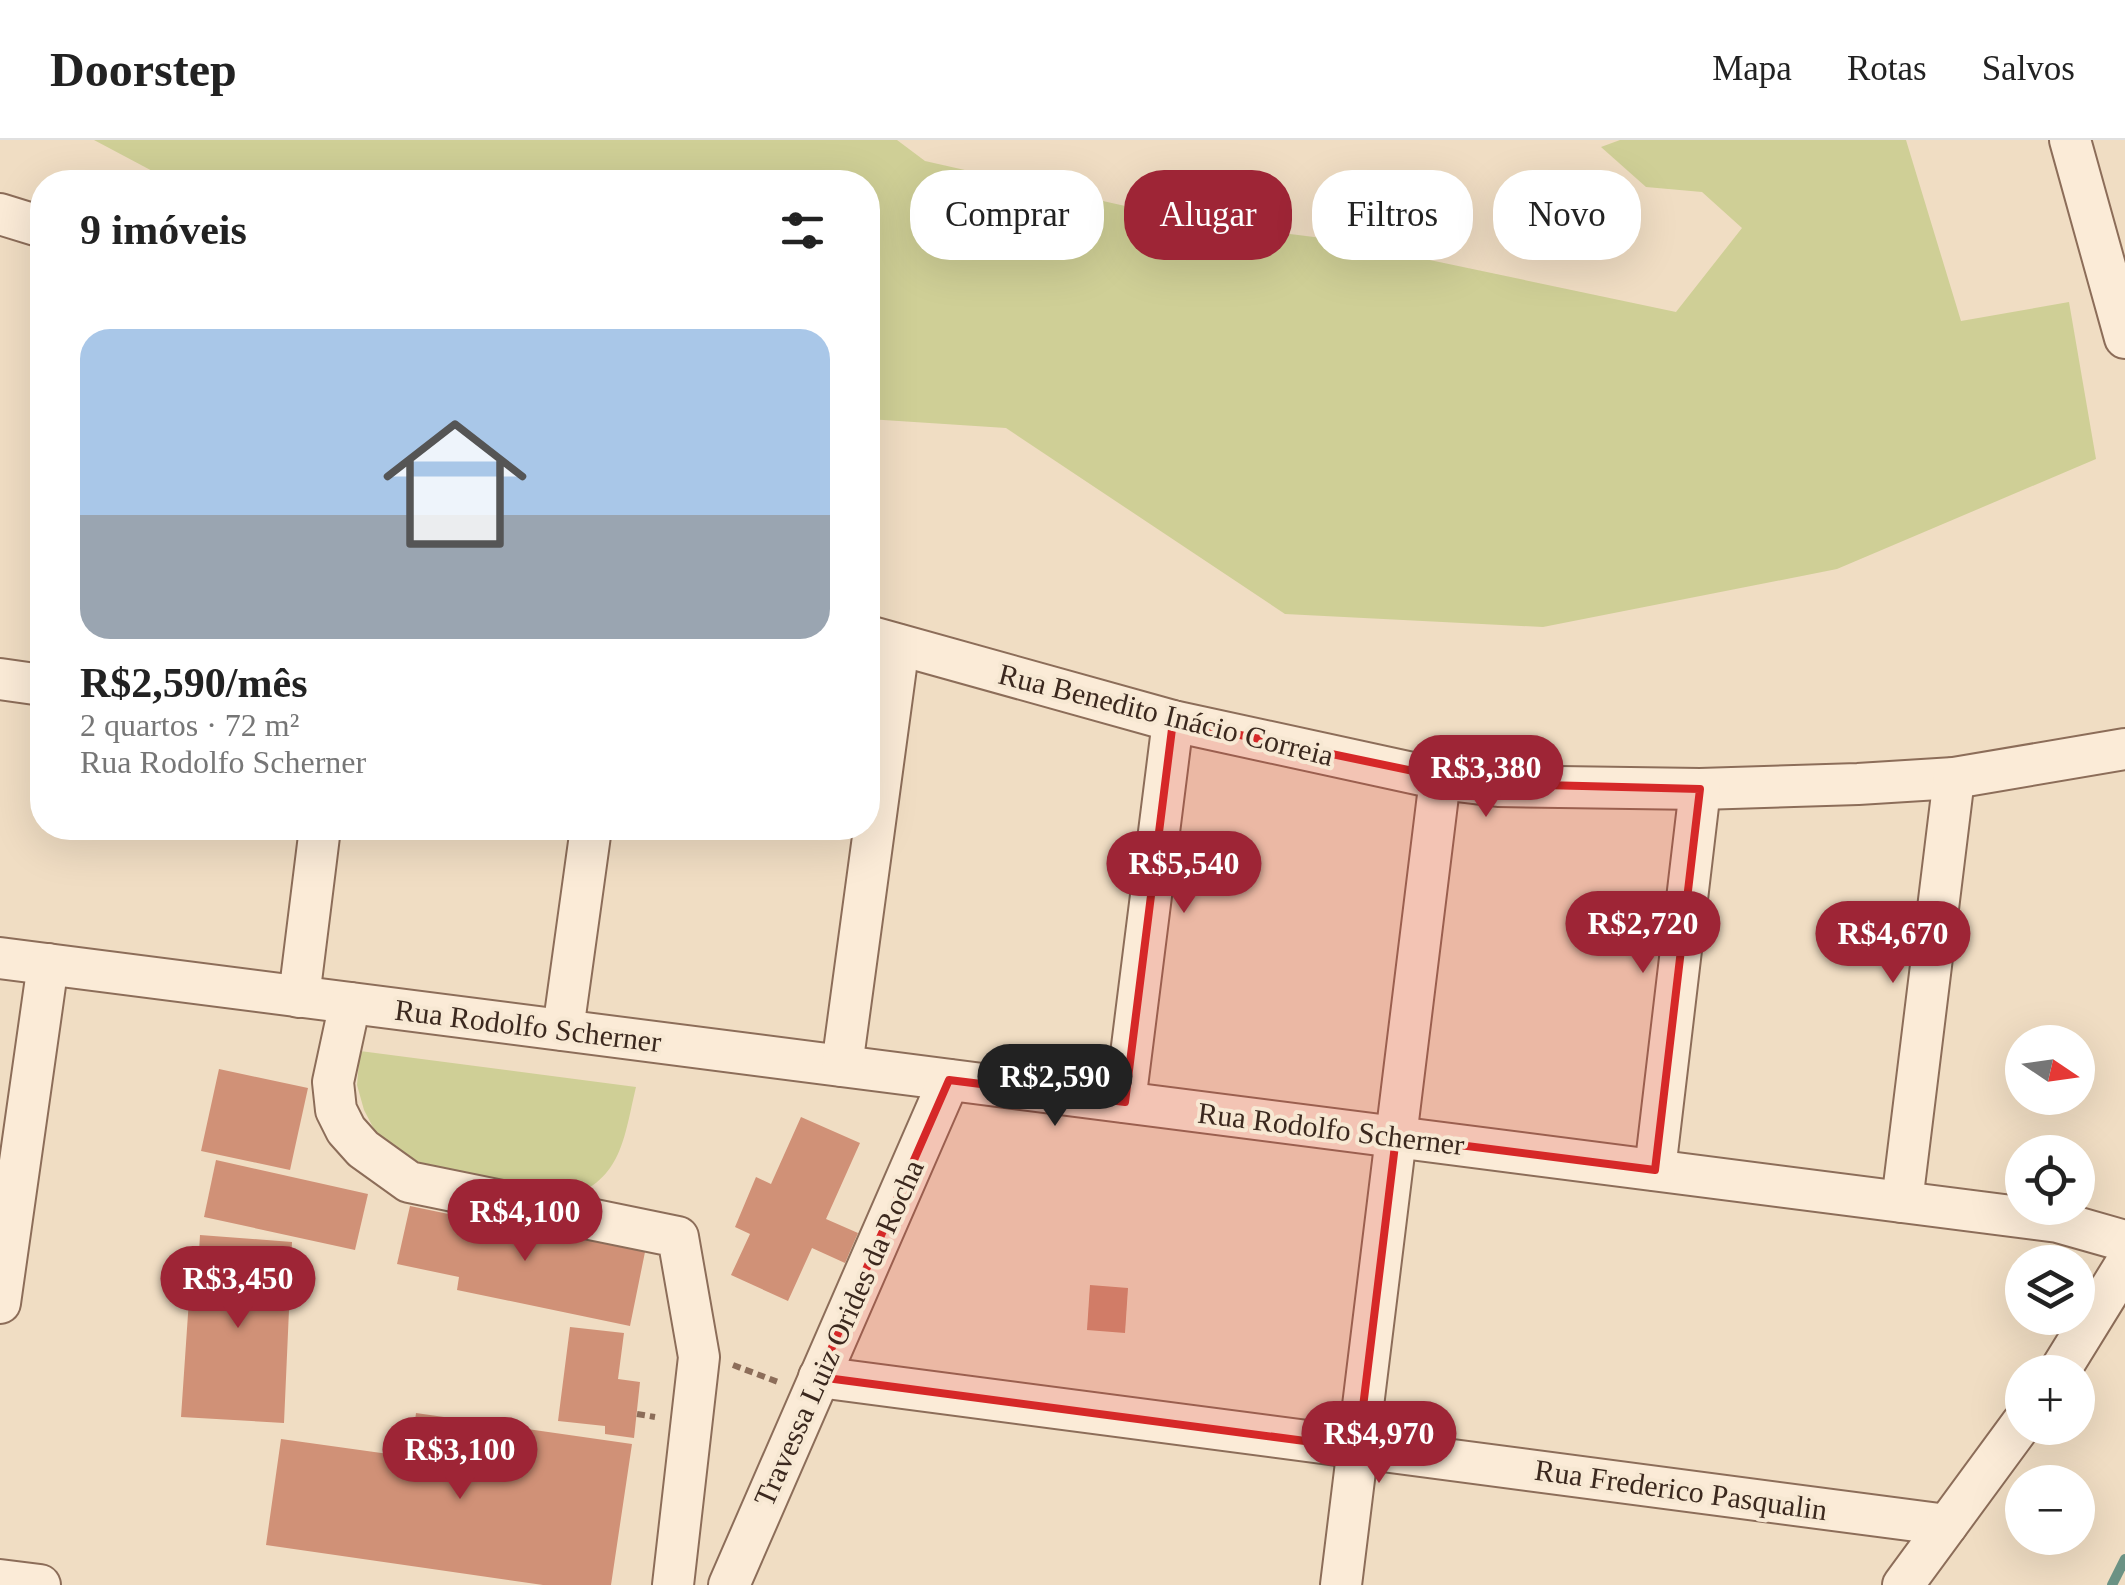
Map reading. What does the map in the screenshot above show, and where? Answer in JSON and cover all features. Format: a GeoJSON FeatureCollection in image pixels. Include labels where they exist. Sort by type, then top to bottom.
{"type":"FeatureCollection","features":[{"type":"Feature","properties":{"kind":"street"},"geometry":{"type":"LineString","coordinates":[[2070,140],[2122,317]]}},
{"type":"Feature","properties":{"kind":"street"},"geometry":{"type":"LineString","coordinates":[[0,214],[30,224]]}},
{"type":"Feature","properties":{"kind":"street"},"geometry":{"type":"LineString","coordinates":[[880,672],[883,641]]}},
{"type":"Feature","properties":{"kind":"street","name":"Rua Benedito Inácio Correia"},"geometry":{"type":"LineString","coordinates":[[883,641],[1173,721],[1440,779],[1498,786],[1700,790],[1954,778],[2125,749]]}},
{"type":"Feature","properties":{"kind":"street"},"geometry":{"type":"LineString","coordinates":[[0,679],[30,683]]}},
{"type":"Feature","properties":{"kind":"street"},"geometry":{"type":"LineString","coordinates":[[1125,1102],[1173,721]]}},
{"type":"Feature","properties":{"kind":"street"},"geometry":{"type":"LineString","coordinates":[[1902,1202],[1954,778]]}},
{"type":"Feature","properties":{"kind":"street"},"geometry":{"type":"LineString","coordinates":[[1341,1585],[1440,779]]}},
{"type":"Feature","properties":{"kind":"street"},"geometry":{"type":"LineString","coordinates":[[1654,1170],[1700,790]]}},
{"type":"Feature","properties":{"kind":"street"},"geometry":{"type":"LineString","coordinates":[[300,996],[319,840]]}},
{"type":"Feature","properties":{"kind":"street"},"geometry":{"type":"LineString","coordinates":[[563,1030],[588,840]]}},
{"type":"Feature","properties":{"kind":"street"},"geometry":{"type":"LineString","coordinates":[[842,1066],[864,840]]}},
{"type":"Feature","properties":{"kind":"street","name":"Rua Rodolfo Scherner"},"geometry":{"type":"LineString","coordinates":[[0,958],[2058,1222],[2125,1241]]}},
{"type":"Feature","properties":{"kind":"street"},"geometry":{"type":"LineString","coordinates":[[0,1303],[48,964]]}},
{"type":"Feature","properties":{"kind":"street"},"geometry":{"type":"LineString","coordinates":[[350,1003],[334,1082],[336,1110],[346,1130],[363,1149],[409,1182],[678,1237],[699,1357],[673,1585]]}},
{"type":"Feature","properties":{"kind":"street","name":"Travessa Luiz Orides da Rocha"},"geometry":{"type":"LineString","coordinates":[[728,1585],[949,1080]]}},
{"type":"Feature","properties":{"kind":"street"},"geometry":{"type":"LineString","coordinates":[[2069,1355],[2125,1265]]}},
{"type":"Feature","properties":{"kind":"street","name":"Rua Frederico Pasqualin"},"geometry":{"type":"LineString","coordinates":[[815,1386],[1358,1448],[1947,1525]]}},
{"type":"Feature","properties":{"kind":"street"},"geometry":{"type":"LineString","coordinates":[[1903,1585],[2006,1445]]}},
{"type":"Feature","properties":{"kind":"street"},"geometry":{"type":"LineString","coordinates":[[0,1580],[40,1585]]}},
{"type":"Feature","properties":{"kind":"path"},"geometry":{"type":"LineString","coordinates":[[699,1357],[815,1386]]}},
{"type":"Feature","properties":{"kind":"highlighted area"},"geometry":{"type":"Polygon","coordinates":[[[1173,721],[1471,783],[1700,789],[1655,1170],[1396,1137],[1358,1448],[819,1377],[949,1080],[1125,1102],[1173,721]]]}},
{"type":"Feature","properties":{"kind":"green space"},"geometry":{"type":"Polygon","coordinates":[[[94,140],[897,140],[925,161],[965,170],[910,170],[910,260],[1104,260],[1104,201],[1124,206],[1124,260],[1292,260],[1292,234],[1312,237],[1312,260],[1430,260],[1676,312],[1742,228],[1702,192],[1646,187],[1641,183],[1641,170],[1627,170],[1601,147],[1620,140],[1906,140],[1961,321],[2069,302],[2096,459],[1837,569],[1543,627],[1285,614],[1006,428],[880,420],[880,170],[150,170],[94,140]]]}},
{"type":"Feature","properties":{"kind":"green space"},"geometry":{"type":"Polygon","coordinates":[[[360,1051],[636,1087],[612,1165],[603,1177],[574,1195],[402,1160],[376,1133],[364,1110],[357,1085],[360,1051]]]}},
{"type":"Feature","properties":{"kind":"building"},"geometry":{"type":"Polygon","coordinates":[[[219,1069],[308,1088],[290,1170],[201,1151],[219,1069]]]}},
{"type":"Feature","properties":{"kind":"building"},"geometry":{"type":"Polygon","coordinates":[[[801,1117],[860,1143],[826,1219],[858,1233],[845,1263],[812,1248],[788,1301],[731,1275],[750,1234],[735,1227],[756,1177],[771,1184],[801,1117]]]}},
{"type":"Feature","properties":{"kind":"building"},"geometry":{"type":"Polygon","coordinates":[[[216,1160],[368,1194],[355,1250],[204,1217],[216,1160]]]}},
{"type":"Feature","properties":{"kind":"building"},"geometry":{"type":"Polygon","coordinates":[[[410,1206],[487,1222],[489,1211],[540,1221],[538,1230],[645,1252],[630,1326],[457,1290],[459,1277],[397,1264],[410,1206]]]}},
{"type":"Feature","properties":{"kind":"building"},"geometry":{"type":"Polygon","coordinates":[[[200,1235],[292,1242],[284,1423],[181,1417],[191,1270],[198,1270],[200,1235]]]}},
{"type":"Feature","properties":{"kind":"building"},"geometry":{"type":"Polygon","coordinates":[[[1090,1285],[1128,1288],[1125,1333],[1087,1330],[1090,1285]]]}},
{"type":"Feature","properties":{"kind":"building"},"geometry":{"type":"Polygon","coordinates":[[[570,1327],[624,1333],[618,1379],[640,1382],[634,1438],[605,1434],[605,1426],[558,1421],[570,1327]]]}},
{"type":"Feature","properties":{"kind":"building"},"geometry":{"type":"Polygon","coordinates":[[[416,1413],[632,1444],[611,1585],[543,1585],[266,1545],[281,1439],[410,1457],[416,1413]]]}},
{"type":"Feature","properties":{"kind":"waterway"},"geometry":{"type":"LineString","coordinates":[[2112,1585],[2125,1559]]}}]}
